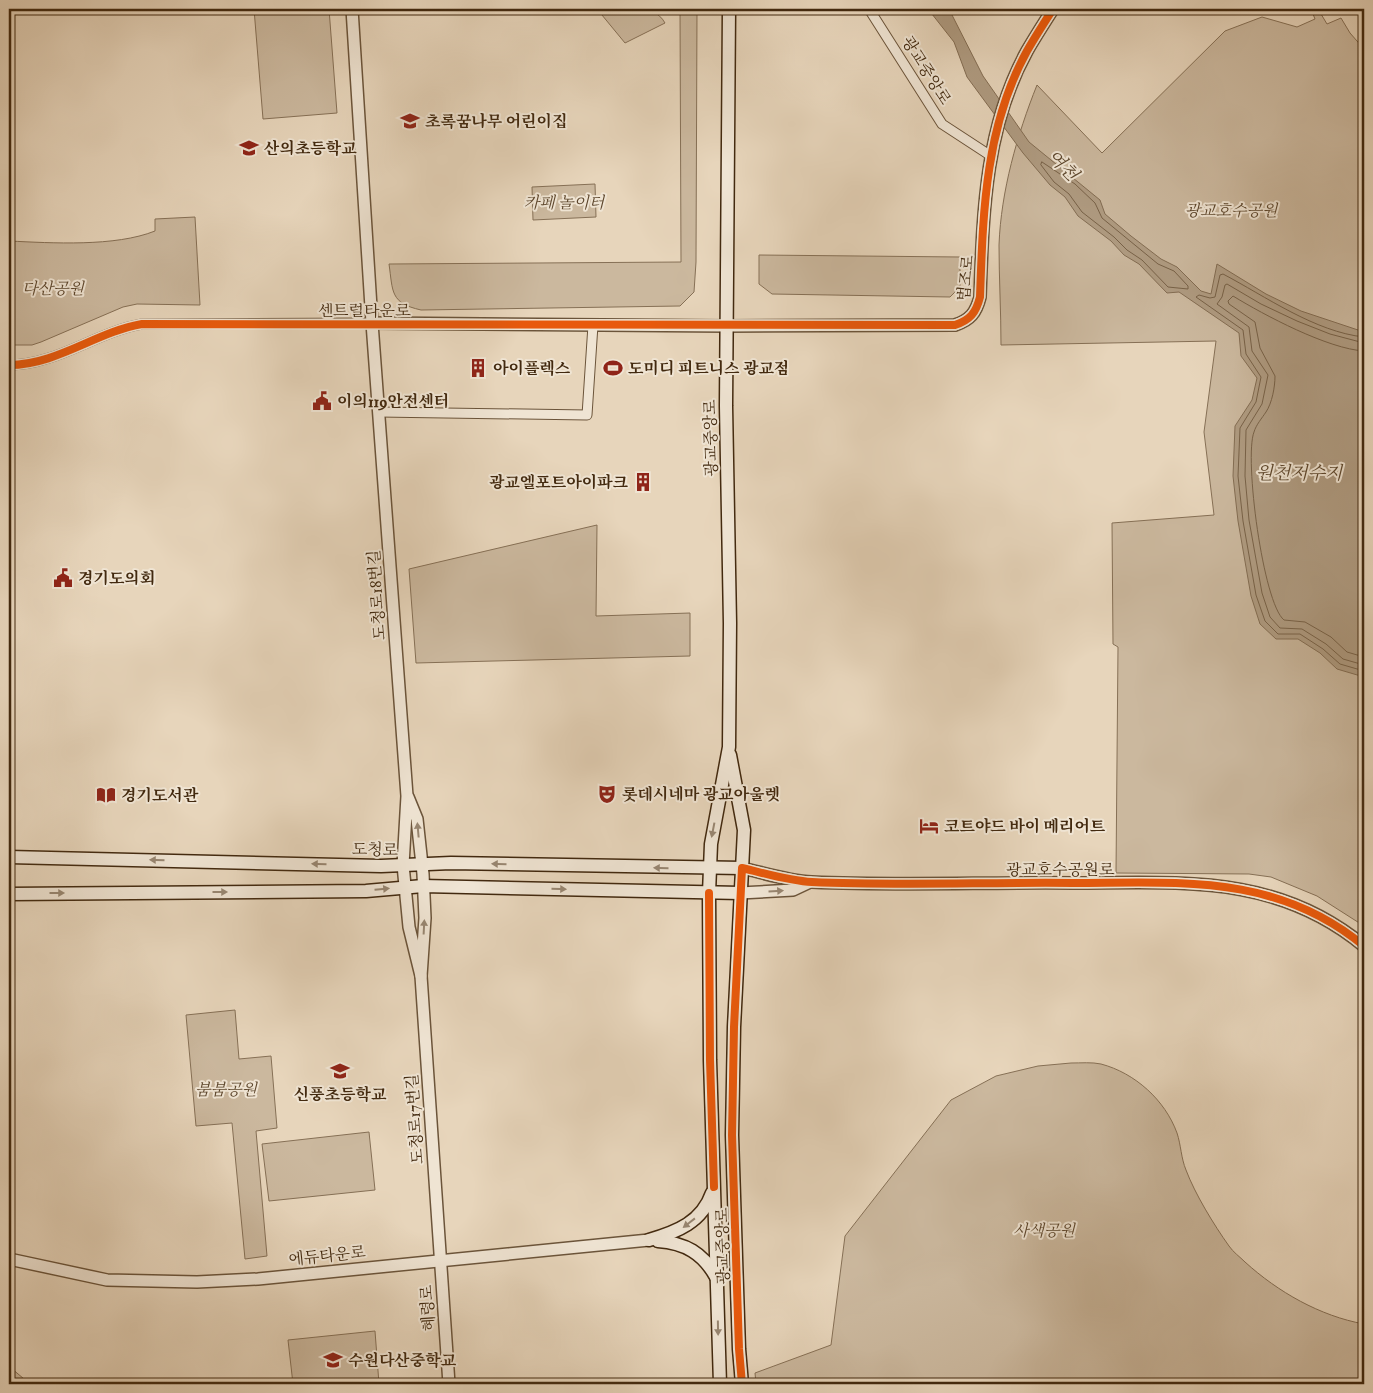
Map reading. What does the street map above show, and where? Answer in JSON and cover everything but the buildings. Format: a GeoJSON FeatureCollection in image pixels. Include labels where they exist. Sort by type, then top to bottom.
{"type":"FeatureCollection","features":[{"type":"Feature","properties":{"kind":"main road","name":"광교중앙로"},"geometry":{"type":"LineString","coordinates":[[728,9],[729,748],[744,830],[740,893],[732,1134],[738,1349],[742,1384]]}},
{"type":"Feature","properties":{"kind":"main road","name":"광교중앙로"},"geometry":{"type":"LineString","coordinates":[[720,1384],[710,1060],[709,892],[711,844],[729,748]]}},
{"type":"Feature","properties":{"kind":"main road","name":"도청로"},"geometry":{"type":"LineString","coordinates":[[9,857],[403,865],[461,864],[742,868]]}},
{"type":"Feature","properties":{"kind":"main road"},"geometry":{"type":"LineString","coordinates":[[9,894],[366,890],[423,886],[740,893]]}},
{"type":"Feature","properties":{"kind":"main road"},"geometry":{"type":"LineString","coordinates":[[649,1240],[676,1233],[692,1222],[708,1206],[714,1187]]}},
{"type":"Feature","properties":{"kind":"main road"},"geometry":{"type":"LineString","coordinates":[[649,1240],[675,1242],[690,1248],[708,1262],[717,1279]]}},
{"type":"Feature","properties":{"kind":"street","name":"도청로18번길"},"geometry":{"type":"LineString","coordinates":[[352,9],[372,323],[407,796],[403,865]]}},
{"type":"Feature","properties":{"kind":"street","name":"광교중앙로"},"geometry":{"type":"LineString","coordinates":[[869,9],[942,124],[992,151]]}},
{"type":"Feature","properties":{"kind":"street","name":"법조로"},"geometry":{"type":"LineString","coordinates":[[727,326],[954,325],[966,321],[978,307],[980,297],[984,200],[992,151],[1006,101],[1026,52],[1053,9]]}},
{"type":"Feature","properties":{"kind":"street","name":"센트럴타운로"},"geometry":{"type":"LineString","coordinates":[[9,365],[25,365],[47,360],[110,332],[142,324],[372,323],[727,326]]}},
{"type":"Feature","properties":{"kind":"street"},"geometry":{"type":"LineString","coordinates":[[379,412],[587,415],[593,325]]}},
{"type":"Feature","properties":{"kind":"street","name":"도청로17번길"},"geometry":{"type":"LineString","coordinates":[[407,796],[417,819],[422,865],[425,918],[421,976],[440,1260]]}},
{"type":"Feature","properties":{"kind":"street","name":"도청로17번길"},"geometry":{"type":"LineString","coordinates":[[403,865],[409,927],[421,976]]}},
{"type":"Feature","properties":{"kind":"street","name":"광교호수공원로"},"geometry":{"type":"LineString","coordinates":[[742,868],[810,882],[1162,883],[1226,885],[1274,896],[1300,906],[1327,920],[1364,946]]}},
{"type":"Feature","properties":{"kind":"street","name":"광교호수공원로"},"geometry":{"type":"LineString","coordinates":[[740,893],[793,890],[810,882]]}},
{"type":"Feature","properties":{"kind":"street","name":"에듀타운로"},"geometry":{"type":"LineString","coordinates":[[9,1260],[107,1280],[197,1282],[258,1279],[649,1240]]}},
{"type":"Feature","properties":{"kind":"street","name":"혜령로"},"geometry":{"type":"LineString","coordinates":[[440,1260],[449,1384]]}},
{"type":"Feature","properties":{"kind":"green space"},"geometry":{"type":"Polygon","coordinates":[[[254,9],[329,9],[337,113],[263,119],[254,9]]]}},
{"type":"Feature","properties":{"kind":"green space"},"geometry":{"type":"Polygon","coordinates":[[[597,9],[644,9],[660,16],[665,23],[625,43],[597,9]]]}},
{"type":"Feature","properties":{"kind":"green space"},"geometry":{"type":"Polygon","coordinates":[[[680,9],[697,9],[696,262],[694,292],[680,306],[421,310],[403,304],[398,300],[393,289],[389,264],[681,262],[680,9]]]}},
{"type":"Feature","properties":{"kind":"green space","name":"광교호수공원"},"geometry":{"type":"Polygon","coordinates":[[[1311,9],[1318,9],[1327,24],[1341,18],[1350,33],[1364,49],[1364,926],[1317,896],[1271,877],[1249,874],[1116,873],[1118,647],[1113,644],[1112,523],[1214,515],[1204,432],[1216,341],[1001,345],[1000,225],[1011,164],[1037,85],[1102,153],[1225,31],[1262,17],[1297,27],[1315,19],[1311,9]]]}},
{"type":"Feature","properties":{"kind":"green space","name":"카페 놀이터"},"geometry":{"type":"Polygon","coordinates":[[[595,184],[596,217],[533,220],[532,187],[595,184]]]}},
{"type":"Feature","properties":{"kind":"green space","name":"다산공원"},"geometry":{"type":"Polygon","coordinates":[[[195,217],[200,305],[137,304],[123,307],[32,345],[9,345],[9,241],[83,243],[121,240],[155,231],[155,219],[195,217]]]}},
{"type":"Feature","properties":{"kind":"green space"},"geometry":{"type":"Polygon","coordinates":[[[759,255],[960,257],[960,287],[950,297],[772,294],[759,284],[759,255]]]}},
{"type":"Feature","properties":{"kind":"green space"},"geometry":{"type":"Polygon","coordinates":[[[597,525],[596,616],[690,613],[690,656],[416,663],[409,569],[597,525]]]}},
{"type":"Feature","properties":{"kind":"green space","name":"붐붐공원"},"geometry":{"type":"Polygon","coordinates":[[[235,1010],[239,1059],[271,1056],[277,1128],[256,1131],[267,1256],[245,1259],[232,1123],[196,1126],[186,1015],[235,1010]]]}},
{"type":"Feature","properties":{"kind":"green space","name":"사색공원"},"geometry":{"type":"Polygon","coordinates":[[[1098,1063],[1114,1068],[1137,1081],[1157,1099],[1172,1121],[1177,1133],[1184,1165],[1200,1199],[1229,1246],[1245,1262],[1271,1283],[1300,1301],[1331,1315],[1364,1324],[1364,1384],[756,1384],[755,1373],[831,1345],[845,1236],[951,1100],[996,1076],[1038,1066],[1098,1063]]]}},
{"type":"Feature","properties":{"kind":"green space"},"geometry":{"type":"Polygon","coordinates":[[[369,1132],[375,1190],[269,1201],[262,1144],[369,1132]]]}},
{"type":"Feature","properties":{"kind":"green space","name":"수원다산중학교"},"geometry":{"type":"Polygon","coordinates":[[[375,1331],[379,1384],[293,1384],[288,1340],[375,1331]]]}},
{"type":"Feature","properties":{"kind":"green space"},"geometry":{"type":"Polygon","coordinates":[[[9,1366],[11,1368],[30,1384],[9,1384],[9,1366]]]}},
{"type":"Feature","properties":{"kind":"water","name":"원천저수지"},"geometry":{"type":"Polygon","coordinates":[[[928,9],[947,9],[951,13],[983,76],[1029,142],[1100,200],[1105,214],[1161,259],[1177,267],[1201,291],[1211,294],[1217,264],[1266,294],[1301,311],[1364,332],[1364,677],[1337,669],[1320,653],[1298,639],[1276,639],[1260,624],[1251,596],[1238,521],[1233,476],[1235,426],[1252,400],[1257,378],[1241,356],[1239,333],[1179,292],[1167,293],[1139,264],[1124,255],[1111,241],[1078,216],[1065,197],[1050,185],[1023,153],[967,77],[954,42],[928,9]]]}},
{"type":"Feature","properties":{"kind":"cycle path"},"geometry":{"type":"LineString","coordinates":[[9,365],[27,364],[44,360],[125,328],[142,324],[955,325],[965,321],[972,315],[980,297],[985,202],[994,140],[1002,110],[1013,80],[1027,51],[1053,9]]}},
{"type":"Feature","properties":{"kind":"cycle path"},"geometry":{"type":"LineString","coordinates":[[742,1384],[739,1349],[732,1135],[734,1027],[742,868],[812,882],[910,884],[1151,883],[1226,887],[1261,894],[1296,905],[1331,922],[1364,946]]}},
{"type":"Feature","properties":{"kind":"cycle path"},"geometry":{"type":"LineString","coordinates":[[709,893],[710,1060],[714,1187]]}},
{"type":"Feature","properties":{"kind":"place","name":"초록꿈나무 어린이집"},"geometry":{"type":"Point","coordinates":[410,121]}},
{"type":"Feature","properties":{"kind":"place","name":"산의초등학교"},"geometry":{"type":"Point","coordinates":[249,148]}},
{"type":"Feature","properties":{"kind":"place","name":"아이플렉스"},"geometry":{"type":"Point","coordinates":[478,368]}},
{"type":"Feature","properties":{"kind":"place","name":"도미디 피트니스 광교점"},"geometry":{"type":"Point","coordinates":[613,368]}},
{"type":"Feature","properties":{"kind":"place","name":"이의119안전센터"},"geometry":{"type":"Point","coordinates":[322,401]}},
{"type":"Feature","properties":{"kind":"place","name":"광교엘포트아이파크"},"geometry":{"type":"Point","coordinates":[643,482]}},
{"type":"Feature","properties":{"kind":"place","name":"경기도의회"},"geometry":{"type":"Point","coordinates":[63,578]}},
{"type":"Feature","properties":{"kind":"place","name":"롯데시네마 광교아울렛"},"geometry":{"type":"Point","coordinates":[607,794]}},
{"type":"Feature","properties":{"kind":"place","name":"경기도서관"},"geometry":{"type":"Point","coordinates":[106,795]}},
{"type":"Feature","properties":{"kind":"place","name":"코트야드 바이 메리어트"},"geometry":{"type":"Point","coordinates":[929,826]}},
{"type":"Feature","properties":{"kind":"place","name":"신풍초등학교"},"geometry":{"type":"Point","coordinates":[340,1071]}},
{"type":"Feature","properties":{"kind":"place","name":"수원다산중학교"},"geometry":{"type":"Point","coordinates":[333,1360]}},
{"type":"Feature","properties":{"kind":"water label","name":"여천"},"geometry":{"type":"Point","coordinates":[1063,165]}}]}
